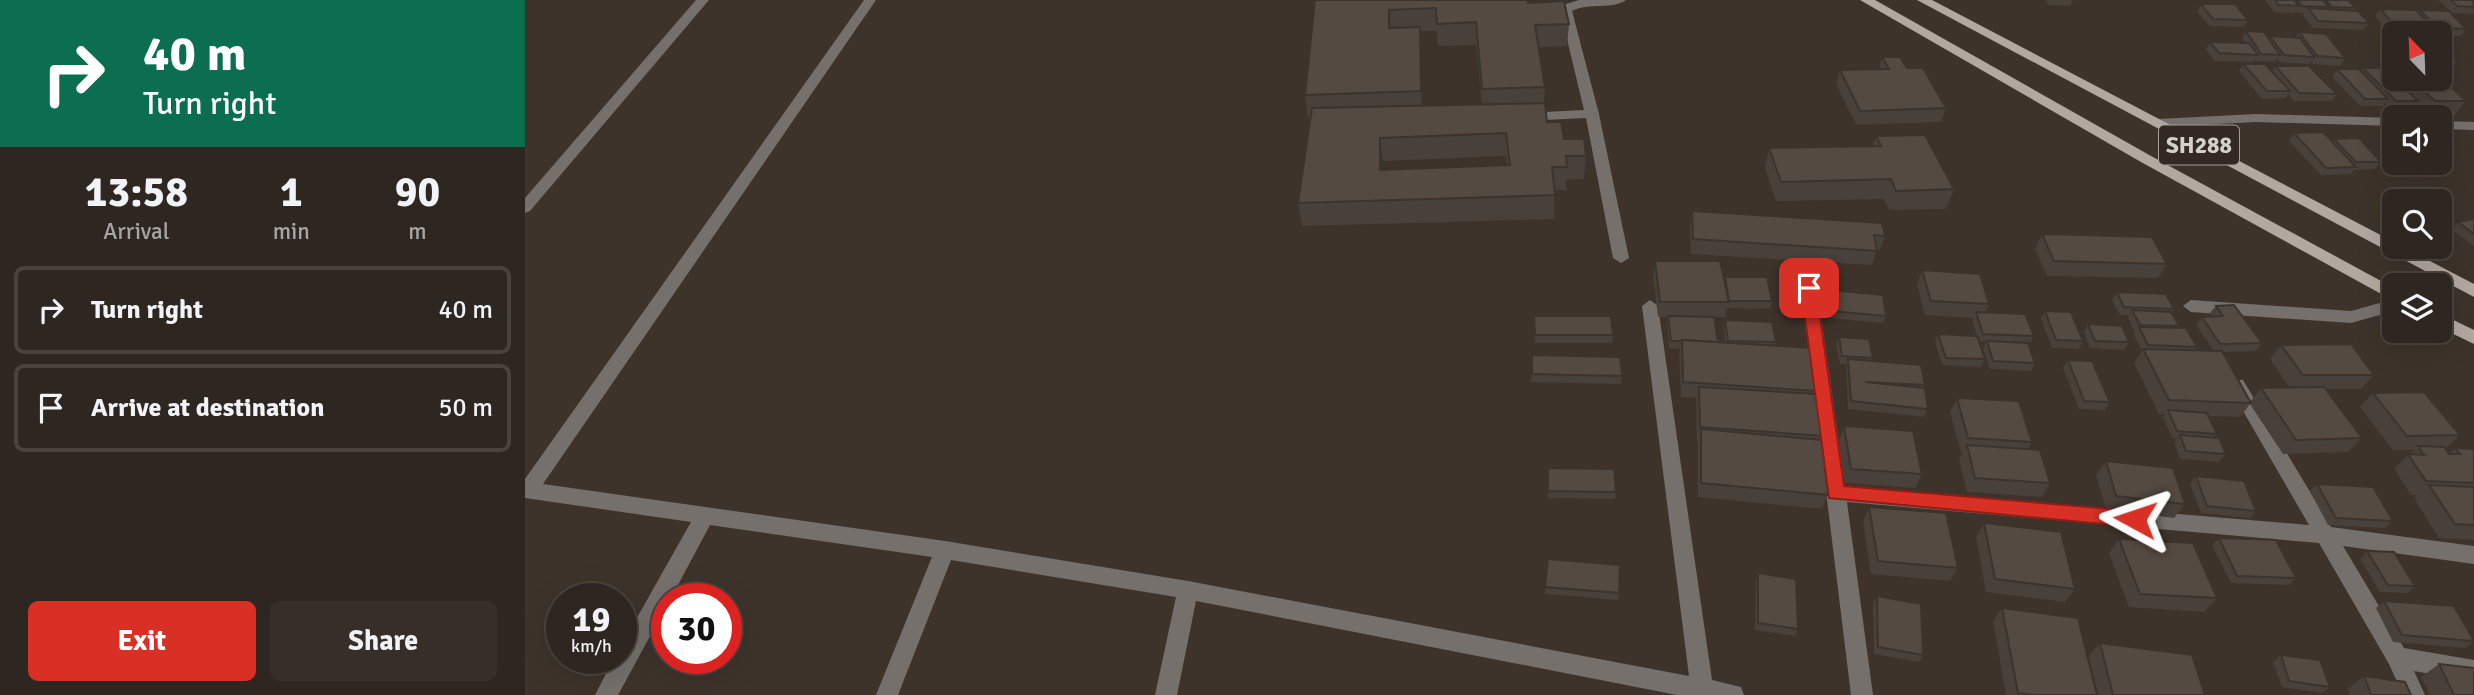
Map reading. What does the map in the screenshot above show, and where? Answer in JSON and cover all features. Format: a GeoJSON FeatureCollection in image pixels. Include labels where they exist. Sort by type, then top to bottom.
{"type":"FeatureCollection","features":[{"type":"Feature","properties":{"kind":"main road","name":"SH288"},"geometry":{"type":"LineString","coordinates":[[1866,0],[2135,153],[2382,288]]}},
{"type":"Feature","properties":{"kind":"main road","name":"SH288"},"geometry":{"type":"LineString","coordinates":[[1923,0],[2474,291]]}},
{"type":"Feature","properties":{"kind":"main road"},"geometry":{"type":"LineString","coordinates":[[2452,326],[2474,338]]}},
{"type":"Feature","properties":{"kind":"street"},"geometry":{"type":"LineString","coordinates":[[525,208],[703,0]]}},
{"type":"Feature","properties":{"kind":"street"},"geometry":{"type":"LineString","coordinates":[[870,0],[526,490],[945,550],[1188,590],[1733,695]]}},
{"type":"Feature","properties":{"kind":"street"},"geometry":{"type":"LineString","coordinates":[[1620,0],[1570,5],[1566,10],[1592,114],[1621,258]]}},
{"type":"Feature","properties":{"kind":"street"},"geometry":{"type":"LineString","coordinates":[[1511,118],[1592,114]]}},
{"type":"Feature","properties":{"kind":"street"},"geometry":{"type":"LineString","coordinates":[[2158,123],[2256,118],[2382,122]]}},
{"type":"Feature","properties":{"kind":"street"},"geometry":{"type":"LineString","coordinates":[[2452,125],[2474,126]]}},
{"type":"Feature","properties":{"kind":"street"},"geometry":{"type":"LineString","coordinates":[[1809,288],[1863,695]]}},
{"type":"Feature","properties":{"kind":"street"},"geometry":{"type":"LineString","coordinates":[[1650,306],[1702,690]]}},
{"type":"Feature","properties":{"kind":"street"},"geometry":{"type":"LineString","coordinates":[[2191,306],[2351,317],[2382,308]]}},
{"type":"Feature","properties":{"kind":"street"},"geometry":{"type":"LineString","coordinates":[[2224,362],[2397,657],[2414,695]]}},
{"type":"Feature","properties":{"kind":"street"},"geometry":{"type":"LineString","coordinates":[[1836,493],[2325,536],[2474,555]]}},
{"type":"Feature","properties":{"kind":"street"},"geometry":{"type":"LineString","coordinates":[[606,695],[706,514]]}},
{"type":"Feature","properties":{"kind":"street"},"geometry":{"type":"LineString","coordinates":[[887,695],[945,550]]}},
{"type":"Feature","properties":{"kind":"street"},"geometry":{"type":"LineString","coordinates":[[1167,695],[1188,590]]}},
{"type":"Feature","properties":{"kind":"street"},"geometry":{"type":"LineString","coordinates":[[2397,657],[2474,671]]}},
{"type":"Feature","properties":{"kind":"building"},"geometry":{"type":"Polygon","coordinates":[[[1315,0],[1528,0],[1528,3],[1564,1],[1569,24],[1535,25],[1545,87],[1482,89],[1476,22],[1437,24],[1436,8],[1389,10],[1389,28],[1420,27],[1421,91],[1305,95],[1315,0]]]}},
{"type":"Feature","properties":{"kind":"building"},"geometry":{"type":"Polygon","coordinates":[[[2275,0],[2294,0],[2299,6],[2279,5],[2275,0]]]}},
{"type":"Feature","properties":{"kind":"building"},"geometry":{"type":"Polygon","coordinates":[[[2297,0],[2323,0],[2329,7],[2302,6],[2297,0]]]}},
{"type":"Feature","properties":{"kind":"building"},"geometry":{"type":"Polygon","coordinates":[[[2326,0],[2348,0],[2356,8],[2332,7],[2326,0]]]}},
{"type":"Feature","properties":{"kind":"building"},"geometry":{"type":"Polygon","coordinates":[[[2451,0],[2473,0],[2474,7],[2457,6],[2451,0]]]}},
{"type":"Feature","properties":{"kind":"building"},"geometry":{"type":"Polygon","coordinates":[[[2201,4],[2235,4],[2248,20],[2213,19],[2201,4]]]}},
{"type":"Feature","properties":{"kind":"building"},"geometry":{"type":"Polygon","coordinates":[[[2308,8],[2358,11],[2369,23],[2318,21],[2308,8]]]}},
{"type":"Feature","properties":{"kind":"building"},"geometry":{"type":"Polygon","coordinates":[[[2380,9],[2416,10],[2426,21],[2391,21],[2380,9]]]}},
{"type":"Feature","properties":{"kind":"building"},"geometry":{"type":"Polygon","coordinates":[[[2420,10],[2449,11],[2466,29],[2452,28],[2452,21],[2430,21],[2420,10]]]}},
{"type":"Feature","properties":{"kind":"building"},"geometry":{"type":"Polygon","coordinates":[[[2246,31],[2264,32],[2280,55],[2261,54],[2246,31]]]}},
{"type":"Feature","properties":{"kind":"building"},"geometry":{"type":"Polygon","coordinates":[[[2299,32],[2326,34],[2345,58],[2317,56],[2299,32]]]}},
{"type":"Feature","properties":{"kind":"building"},"geometry":{"type":"Polygon","coordinates":[[[2270,36],[2300,38],[2314,57],[2284,55],[2270,36]]]}},
{"type":"Feature","properties":{"kind":"building"},"geometry":{"type":"Polygon","coordinates":[[[2210,42],[2249,43],[2258,55],[2219,53],[2210,42]]]}},
{"type":"Feature","properties":{"kind":"building"},"geometry":{"type":"Polygon","coordinates":[[[1882,57],[1900,57],[1907,68],[1923,68],[1946,108],[1860,111],[1840,70],[1889,69],[1882,57]]]}},
{"type":"Feature","properties":{"kind":"building"},"geometry":{"type":"Polygon","coordinates":[[[2243,64],[2265,64],[2290,91],[2267,91],[2243,64]]]}},
{"type":"Feature","properties":{"kind":"building"},"geometry":{"type":"Polygon","coordinates":[[[2275,66],[2309,66],[2337,94],[2299,93],[2275,66]]]}},
{"type":"Feature","properties":{"kind":"building"},"geometry":{"type":"Polygon","coordinates":[[[2363,68],[2382,68],[2382,87],[2363,68]]]}},
{"type":"Feature","properties":{"kind":"building"},"geometry":{"type":"Polygon","coordinates":[[[2337,69],[2359,69],[2388,99],[2365,99],[2337,69]]]}},
{"type":"Feature","properties":{"kind":"building"},"geometry":{"type":"Polygon","coordinates":[[[2452,88],[2466,101],[2435,101],[2424,91],[2452,91],[2452,88]]]}},
{"type":"Feature","properties":{"kind":"building"},"geometry":{"type":"Polygon","coordinates":[[[2386,91],[2408,91],[2418,101],[2396,101],[2386,91]]]}},
{"type":"Feature","properties":{"kind":"building"},"geometry":{"type":"Polygon","coordinates":[[[1545,103],[1547,122],[1561,122],[1564,139],[1584,139],[1586,156],[1566,156],[1567,167],[1552,167],[1555,195],[1298,203],[1312,108],[1545,103]],[[1506,133],[1380,138],[1380,170],[1510,165],[1506,133]]]}},
{"type":"Feature","properties":{"kind":"building"},"geometry":{"type":"Polygon","coordinates":[[[2323,132],[2356,167],[2326,168],[2294,133],[2323,132]]]}},
{"type":"Feature","properties":{"kind":"building"},"geometry":{"type":"Polygon","coordinates":[[[1925,135],[1954,189],[1896,191],[1891,179],[1781,182],[1769,148],[1881,146],[1876,136],[1925,135]]]}},
{"type":"Feature","properties":{"kind":"building"},"geometry":{"type":"Polygon","coordinates":[[[2359,138],[2381,162],[2356,162],[2334,139],[2359,138]]]}},
{"type":"Feature","properties":{"kind":"building"},"geometry":{"type":"Polygon","coordinates":[[[1692,211],[1882,223],[1885,236],[1874,235],[1877,251],[1693,239],[1692,211]]]}},
{"type":"Feature","properties":{"kind":"building"},"geometry":{"type":"Polygon","coordinates":[[[2474,219],[2474,234],[2458,222],[2474,219]]]}},
{"type":"Feature","properties":{"kind":"building"},"geometry":{"type":"Polygon","coordinates":[[[2042,234],[2152,237],[2167,264],[2054,261],[2042,234]]]}},
{"type":"Feature","properties":{"kind":"building"},"geometry":{"type":"Polygon","coordinates":[[[1655,261],[1720,261],[1729,302],[1660,302],[1655,261]]]}},
{"type":"Feature","properties":{"kind":"building"},"geometry":{"type":"Polygon","coordinates":[[[1922,270],[1980,274],[1989,304],[1931,301],[1922,270]]]}},
{"type":"Feature","properties":{"kind":"building"},"geometry":{"type":"Polygon","coordinates":[[[1725,277],[1767,277],[1772,301],[1729,301],[1725,277]]]}},
{"type":"Feature","properties":{"kind":"building"},"geometry":{"type":"Polygon","coordinates":[[[1819,289],[1883,295],[1886,316],[1821,310],[1819,289]]]}},
{"type":"Feature","properties":{"kind":"building"},"geometry":{"type":"Polygon","coordinates":[[[2117,292],[2166,294],[2174,309],[2124,307],[2117,292]]]}},
{"type":"Feature","properties":{"kind":"building"},"geometry":{"type":"Polygon","coordinates":[[[2234,305],[2262,343],[2220,344],[2202,317],[2223,316],[2216,306],[2234,305]]]}},
{"type":"Feature","properties":{"kind":"building"},"geometry":{"type":"Polygon","coordinates":[[[2132,310],[2171,312],[2179,326],[2140,325],[2132,310]]]}},
{"type":"Feature","properties":{"kind":"building"},"geometry":{"type":"Polygon","coordinates":[[[2045,311],[2071,312],[2083,341],[2056,340],[2045,311]]]}},
{"type":"Feature","properties":{"kind":"building"},"geometry":{"type":"Polygon","coordinates":[[[1976,312],[2025,314],[2034,336],[1983,334],[1976,312]]]}},
{"type":"Feature","properties":{"kind":"building"},"geometry":{"type":"Polygon","coordinates":[[[1534,316],[1611,316],[1613,335],[1535,335],[1534,316]]]}},
{"type":"Feature","properties":{"kind":"building"},"geometry":{"type":"Polygon","coordinates":[[[1668,316],[1714,317],[1718,342],[1671,341],[1668,316]]]}},
{"type":"Feature","properties":{"kind":"building"},"geometry":{"type":"Polygon","coordinates":[[[1725,320],[1772,322],[1776,342],[1728,341],[1725,320]]]}},
{"type":"Feature","properties":{"kind":"building"},"geometry":{"type":"Polygon","coordinates":[[[2088,324],[2122,326],[2129,342],[2095,341],[2088,324]]]}},
{"type":"Feature","properties":{"kind":"building"},"geometry":{"type":"Polygon","coordinates":[[[2139,327],[2186,328],[2197,347],[2148,345],[2139,327]]]}},
{"type":"Feature","properties":{"kind":"building"},"geometry":{"type":"Polygon","coordinates":[[[1938,334],[1977,336],[1985,359],[1946,358],[1938,334]]]}},
{"type":"Feature","properties":{"kind":"building"},"geometry":{"type":"Polygon","coordinates":[[[1839,337],[1869,339],[1873,358],[1842,356],[1839,337]]]}},
{"type":"Feature","properties":{"kind":"building"},"geometry":{"type":"Polygon","coordinates":[[[1682,340],[1811,348],[1817,391],[1683,382],[1682,340]]]}},
{"type":"Feature","properties":{"kind":"building"},"geometry":{"type":"Polygon","coordinates":[[[1987,341],[2028,343],[2035,363],[1993,361],[1987,341]]]}},
{"type":"Feature","properties":{"kind":"building"},"geometry":{"type":"Polygon","coordinates":[[[2351,344],[2374,375],[2303,375],[2281,345],[2351,344]]]}},
{"type":"Feature","properties":{"kind":"building"},"geometry":{"type":"Polygon","coordinates":[[[2143,349],[2222,351],[2251,403],[2169,400],[2143,349]]]}},
{"type":"Feature","properties":{"kind":"building"},"geometry":{"type":"Polygon","coordinates":[[[1532,355],[1620,357],[1622,376],[1532,374],[1532,355]]]}},
{"type":"Feature","properties":{"kind":"building"},"geometry":{"type":"Polygon","coordinates":[[[1848,359],[1921,365],[1925,385],[1865,382],[1925,388],[1928,409],[1851,401],[1848,359]]]}},
{"type":"Feature","properties":{"kind":"building"},"geometry":{"type":"Polygon","coordinates":[[[2068,360],[2092,361],[2110,402],[2084,401],[2068,360]]]}},
{"type":"Feature","properties":{"kind":"building"},"geometry":{"type":"Polygon","coordinates":[[[1699,387],[1816,394],[1823,436],[1700,427],[1699,387]]]}},
{"type":"Feature","properties":{"kind":"building"},"geometry":{"type":"Polygon","coordinates":[[[2324,387],[2362,438],[2296,440],[2261,388],[2324,387]]]}},
{"type":"Feature","properties":{"kind":"building"},"geometry":{"type":"Polygon","coordinates":[[[2424,392],[2460,435],[2407,436],[2373,393],[2424,392]]]}},
{"type":"Feature","properties":{"kind":"building"},"geometry":{"type":"Polygon","coordinates":[[[1957,398],[2019,401],[2032,442],[1968,438],[1957,398]]]}},
{"type":"Feature","properties":{"kind":"building"},"geometry":{"type":"Polygon","coordinates":[[[2168,410],[2207,413],[2217,434],[2177,431],[2168,410]]]}},
{"type":"Feature","properties":{"kind":"building"},"geometry":{"type":"Polygon","coordinates":[[[1844,426],[1913,431],[1922,474],[1851,469],[1844,426]]]}},
{"type":"Feature","properties":{"kind":"building"},"geometry":{"type":"Polygon","coordinates":[[[1701,429],[1822,440],[1828,495],[1701,483],[1701,429]]]}},
{"type":"Feature","properties":{"kind":"building"},"geometry":{"type":"Polygon","coordinates":[[[2180,435],[2219,438],[2226,454],[2186,451],[2180,435]]]}},
{"type":"Feature","properties":{"kind":"building"},"geometry":{"type":"Polygon","coordinates":[[[1967,445],[2040,450],[2050,483],[1975,478],[1967,445]]]}},
{"type":"Feature","properties":{"kind":"building"},"geometry":{"type":"Polygon","coordinates":[[[2418,446],[2444,447],[2449,454],[2460,454],[2455,448],[2474,449],[2474,483],[2426,481],[2408,454],[2424,455],[2418,446]]]}},
{"type":"Feature","properties":{"kind":"building"},"geometry":{"type":"Polygon","coordinates":[[[2106,461],[2173,468],[2185,504],[2116,496],[2106,461]]]}},
{"type":"Feature","properties":{"kind":"building"},"geometry":{"type":"Polygon","coordinates":[[[1548,468],[1614,469],[1616,492],[1548,491],[1548,468]]]}},
{"type":"Feature","properties":{"kind":"building"},"geometry":{"type":"Polygon","coordinates":[[[2196,476],[2244,481],[2256,511],[2207,506],[2196,476]]]}},
{"type":"Feature","properties":{"kind":"building"},"geometry":{"type":"Polygon","coordinates":[[[2317,484],[2373,487],[2393,521],[2336,518],[2317,484]]]}},
{"type":"Feature","properties":{"kind":"building"},"geometry":{"type":"Polygon","coordinates":[[[2429,485],[2474,487],[2474,525],[2455,524],[2429,485]]]}},
{"type":"Feature","properties":{"kind":"building"},"geometry":{"type":"Polygon","coordinates":[[[1869,507],[1946,513],[1958,568],[1878,561],[1869,507]]]}},
{"type":"Feature","properties":{"kind":"building"},"geometry":{"type":"Polygon","coordinates":[[[1984,523],[2061,532],[2075,589],[1995,579],[1984,523]]]}},
{"type":"Feature","properties":{"kind":"building"},"geometry":{"type":"Polygon","coordinates":[[[2219,538],[2276,540],[2296,578],[2237,576],[2219,538]]]}},
{"type":"Feature","properties":{"kind":"building"},"geometry":{"type":"Polygon","coordinates":[[[2119,539],[2193,543],[2217,598],[2140,594],[2119,539]]]}},
{"type":"Feature","properties":{"kind":"building"},"geometry":{"type":"Polygon","coordinates":[[[2367,551],[2394,552],[2415,586],[2388,585],[2367,551]]]}},
{"type":"Feature","properties":{"kind":"building"},"geometry":{"type":"Polygon","coordinates":[[[1548,559],[1620,565],[1619,593],[1545,587],[1548,559]]]}},
{"type":"Feature","properties":{"kind":"building"},"geometry":{"type":"Polygon","coordinates":[[[1758,573],[1796,579],[1798,629],[1758,623],[1758,573]]]}},
{"type":"Feature","properties":{"kind":"building"},"geometry":{"type":"Polygon","coordinates":[[[1877,596],[1921,604],[1923,655],[1878,647],[1877,596]]]}},
{"type":"Feature","properties":{"kind":"building"},"geometry":{"type":"Polygon","coordinates":[[[2384,601],[2454,606],[2474,641],[2402,635],[2384,601]]]}},
{"type":"Feature","properties":{"kind":"building"},"geometry":{"type":"Polygon","coordinates":[[[2002,608],[2078,618],[2097,695],[2018,693],[2002,608]]]}},
{"type":"Feature","properties":{"kind":"building"},"geometry":{"type":"Polygon","coordinates":[[[2100,643],[2192,655],[2205,695],[2113,695],[2100,643]]]}},
{"type":"Feature","properties":{"kind":"building"},"geometry":{"type":"Polygon","coordinates":[[[2281,655],[2320,660],[2330,687],[2289,681],[2281,655]]]}},
{"type":"Feature","properties":{"kind":"building"},"geometry":{"type":"Polygon","coordinates":[[[2439,664],[2474,668],[2474,695],[2454,695],[2439,664]]]}},
{"type":"Feature","properties":{"kind":"building"},"geometry":{"type":"Polygon","coordinates":[[[2364,676],[2405,682],[2411,695],[2371,695],[2364,676]]]}},
{"type":"Feature","properties":{"kind":"route"},"geometry":{"type":"LineString","coordinates":[[1809,288],[1836,493],[2135,519]]}}]}
